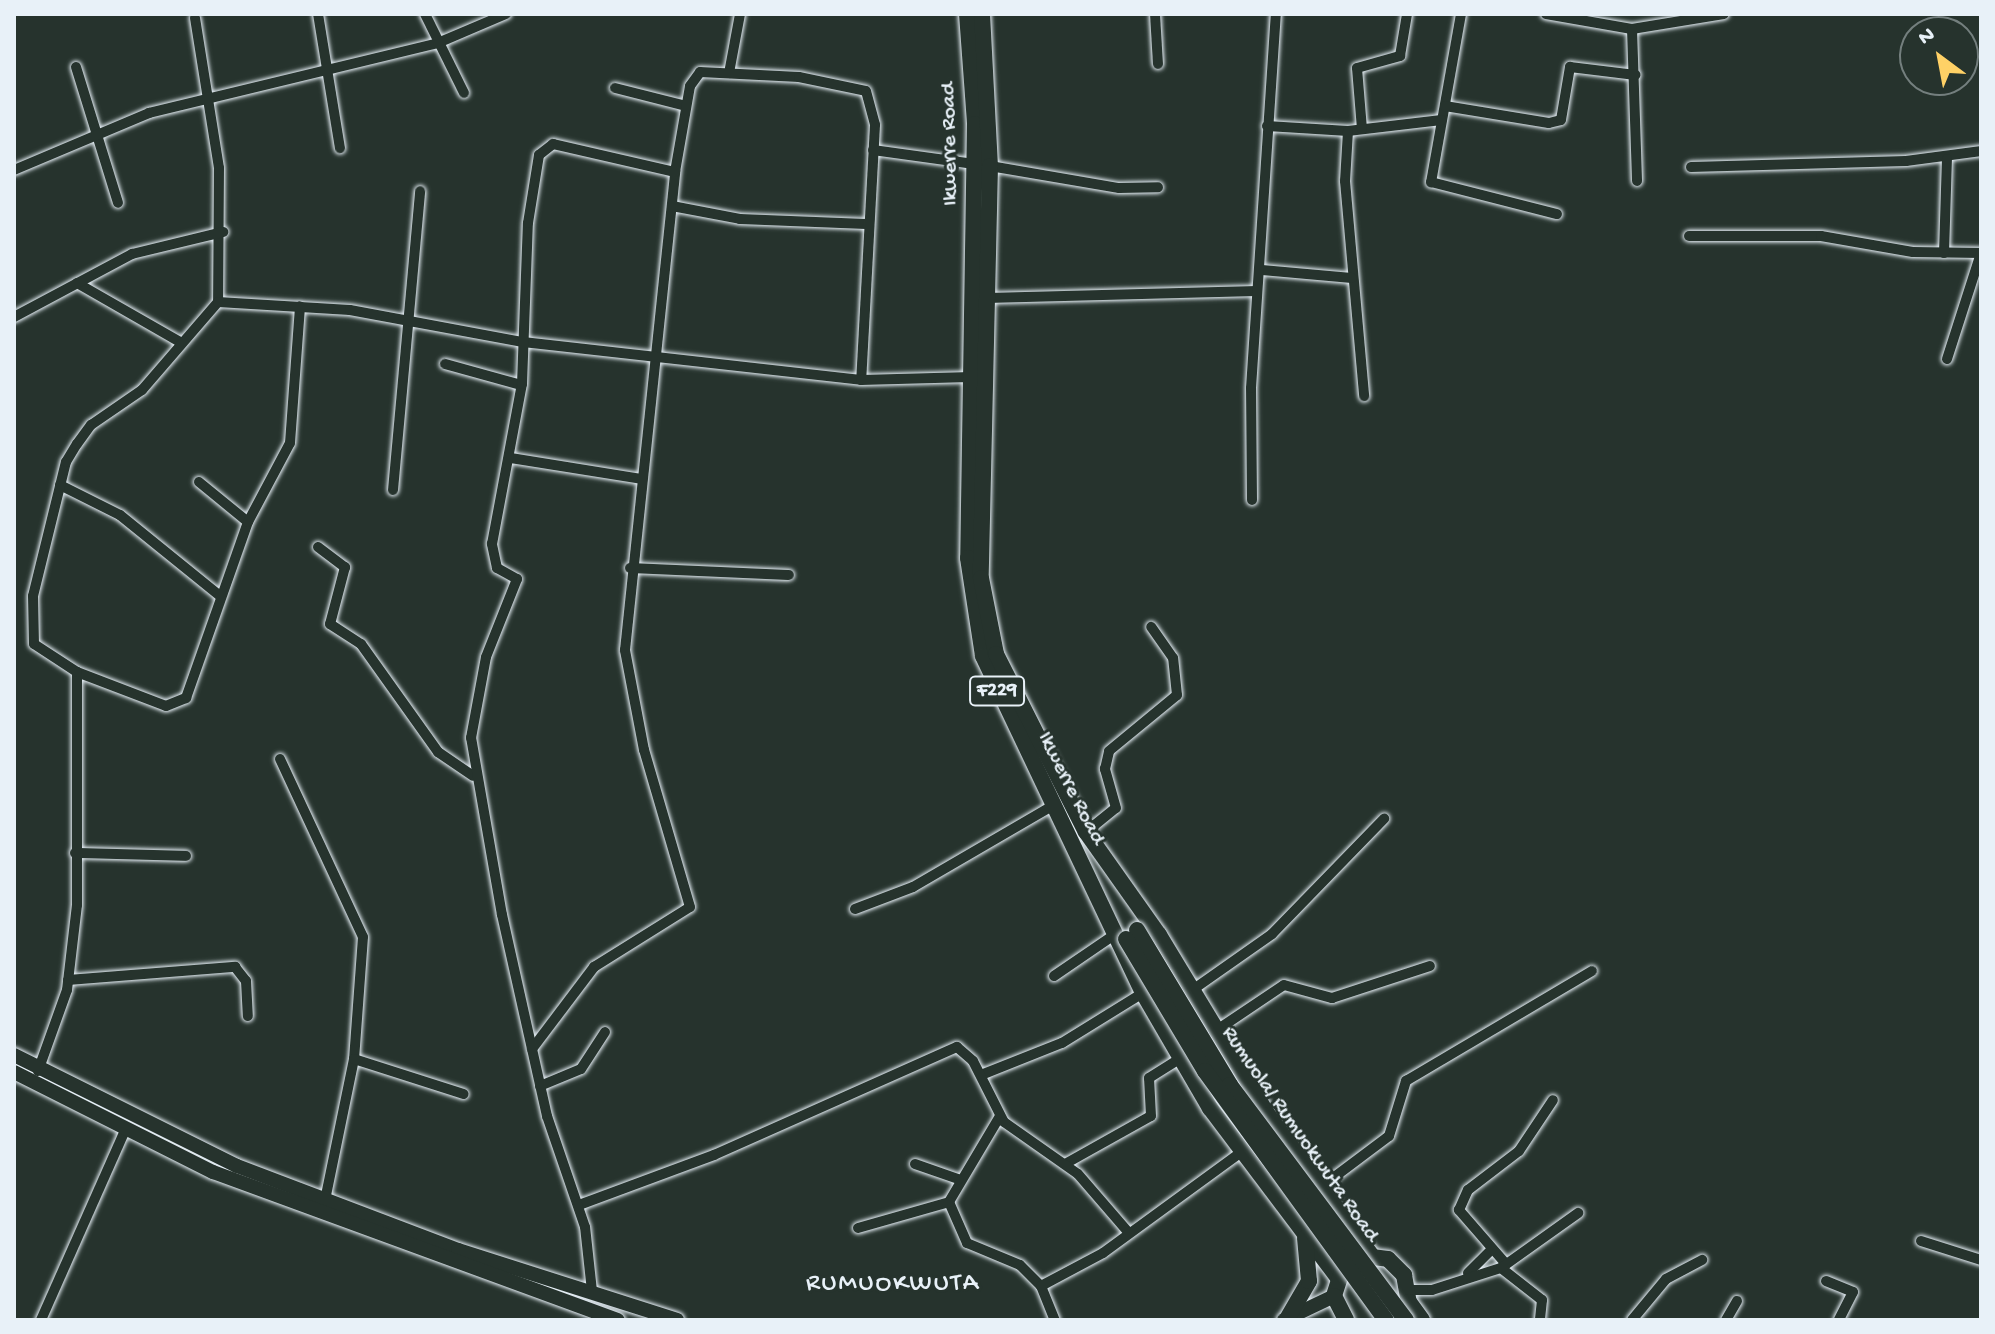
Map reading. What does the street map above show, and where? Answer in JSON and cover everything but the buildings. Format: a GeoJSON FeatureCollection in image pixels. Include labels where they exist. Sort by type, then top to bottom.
{"type":"FeatureCollection","features":[{"type":"Feature","properties":{"kind":"main road","name":"Ikwerre Road"},"geometry":{"type":"LineString","coordinates":[[967,14],[982,165],[971,377],[968,558],[974,619],[1005,711],[1092,882],[1125,935]]}},
{"type":"Feature","properties":{"kind":"main road","name":"Ikwerre Road"},"geometry":{"type":"LineString","coordinates":[[982,14],[982,165],[987,298],[985,601],[1016,703],[1086,832],[1191,991],[1214,1032],[1372,1256],[1400,1269],[1409,1296]]}},
{"type":"Feature","properties":{"kind":"main road"},"geometry":{"type":"LineString","coordinates":[[1113,873],[1125,935],[1143,993],[1181,1058],[1243,1151],[1338,1278]]}},
{"type":"Feature","properties":{"kind":"main road","name":"Rumuola/ Rumuokwuta Road"},"geometry":{"type":"LineString","coordinates":[[1125,935],[1205,1071],[1386,1320]]}},
{"type":"Feature","properties":{"kind":"main road","name":"Rumuola/ Rumuokwuta Road"},"geometry":{"type":"LineString","coordinates":[[1125,935],[1230,1085],[1406,1320]]}},
{"type":"Feature","properties":{"kind":"main road"},"geometry":{"type":"LineString","coordinates":[[14,1055],[35,1076],[125,1130],[347,1226],[618,1320]]}},
{"type":"Feature","properties":{"kind":"main road"},"geometry":{"type":"LineString","coordinates":[[14,1072],[35,1076],[237,1166],[325,1200],[677,1320]]}},
{"type":"Feature","properties":{"kind":"main road"},"geometry":{"type":"LineString","coordinates":[[1286,1320],[1309,1281],[1303,1229]]}},
{"type":"Feature","properties":{"kind":"main road"},"geometry":{"type":"LineString","coordinates":[[1346,1320],[1334,1296],[1338,1278],[1350,1262],[1372,1256]]}},
{"type":"Feature","properties":{"kind":"main road"},"geometry":{"type":"LineString","coordinates":[[1286,1320],[1334,1296]]}},
{"type":"Feature","properties":{"kind":"main road"},"geometry":{"type":"LineString","coordinates":[[1397,1320],[1409,1296]]}},
{"type":"Feature","properties":{"kind":"main road"},"geometry":{"type":"LineString","coordinates":[[1409,1296],[1422,1320]]}},
{"type":"Feature","properties":{"kind":"street"},"geometry":{"type":"LineString","coordinates":[[318,14],[340,148]]}},
{"type":"Feature","properties":{"kind":"street"},"geometry":{"type":"LineString","coordinates":[[425,14],[464,93]]}},
{"type":"Feature","properties":{"kind":"street"},"geometry":{"type":"LineString","coordinates":[[14,170],[96,140],[149,113],[329,72],[438,43],[506,14]]}},
{"type":"Feature","properties":{"kind":"street"},"geometry":{"type":"LineString","coordinates":[[729,73],[740,14]]}},
{"type":"Feature","properties":{"kind":"street"},"geometry":{"type":"LineString","coordinates":[[1155,14],[1158,64]]}},
{"type":"Feature","properties":{"kind":"street"},"geometry":{"type":"LineString","coordinates":[[1252,500],[1257,291],[1262,270],[1267,126],[1276,14]]}},
{"type":"Feature","properties":{"kind":"street"},"geometry":{"type":"LineString","coordinates":[[1362,129],[1357,68],[1400,56],[1407,14]]}},
{"type":"Feature","properties":{"kind":"street"},"geometry":{"type":"LineString","coordinates":[[1461,14],[1441,120],[1435,185],[1557,214]]}},
{"type":"Feature","properties":{"kind":"street"},"geometry":{"type":"LineString","coordinates":[[1546,14],[1632,29],[1724,14]]}},
{"type":"Feature","properties":{"kind":"street"},"geometry":{"type":"LineString","coordinates":[[195,18],[213,99],[223,232],[218,302],[180,342],[142,390],[91,425],[60,485],[29,628],[41,651],[77,672],[179,705],[248,522],[290,443],[300,306]]}},
{"type":"Feature","properties":{"kind":"street"},"geometry":{"type":"LineString","coordinates":[[1632,29],[1636,75],[1637,181]]}},
{"type":"Feature","properties":{"kind":"street"},"geometry":{"type":"LineString","coordinates":[[76,67],[96,140],[118,203]]}},
{"type":"Feature","properties":{"kind":"street"},"geometry":{"type":"LineString","coordinates":[[1445,106],[1549,123],[1561,120],[1570,67],[1636,75]]}},
{"type":"Feature","properties":{"kind":"street"},"geometry":{"type":"LineString","coordinates":[[532,1049],[594,967],[690,907],[634,710],[625,650],[630,568],[660,356],[675,172],[686,106],[700,72],[855,83],[870,101],[873,150],[866,224],[861,380]]}},
{"type":"Feature","properties":{"kind":"street"},"geometry":{"type":"LineString","coordinates":[[615,88],[686,106]]}},
{"type":"Feature","properties":{"kind":"street"},"geometry":{"type":"LineString","coordinates":[[1267,126],[1348,131],[1441,120]]}},
{"type":"Feature","properties":{"kind":"street"},"geometry":{"type":"LineString","coordinates":[[1348,131],[1352,278],[1364,396]]}},
{"type":"Feature","properties":{"kind":"street"},"geometry":{"type":"LineString","coordinates":[[592,1291],[579,1205],[540,1086],[473,776],[480,680],[517,579],[492,561],[521,385],[532,182],[545,147],[675,172]]}},
{"type":"Feature","properties":{"kind":"street"},"geometry":{"type":"LineString","coordinates":[[873,150],[1119,188],[1158,187]]}},
{"type":"Feature","properties":{"kind":"street"},"geometry":{"type":"LineString","coordinates":[[1691,167],[1947,159],[1981,151]]}},
{"type":"Feature","properties":{"kind":"street"},"geometry":{"type":"LineString","coordinates":[[1944,253],[1947,159]]}},
{"type":"Feature","properties":{"kind":"street"},"geometry":{"type":"LineString","coordinates":[[393,490],[420,191]]}},
{"type":"Feature","properties":{"kind":"street"},"geometry":{"type":"LineString","coordinates":[[672,206],[740,219],[866,224]]}},
{"type":"Feature","properties":{"kind":"street"},"geometry":{"type":"LineString","coordinates":[[14,317],[154,245],[223,232]]}},
{"type":"Feature","properties":{"kind":"street"},"geometry":{"type":"LineString","coordinates":[[1689,236],[1821,236],[1944,253],[1981,253],[1947,359]]}},
{"type":"Feature","properties":{"kind":"street"},"geometry":{"type":"LineString","coordinates":[[1262,270],[1352,278]]}},
{"type":"Feature","properties":{"kind":"street"},"geometry":{"type":"LineString","coordinates":[[77,283],[180,342]]}},
{"type":"Feature","properties":{"kind":"street"},"geometry":{"type":"LineString","coordinates":[[987,298],[1257,291]]}},
{"type":"Feature","properties":{"kind":"street"},"geometry":{"type":"LineString","coordinates":[[218,302],[300,306],[410,320],[523,342],[861,380],[971,377]]}},
{"type":"Feature","properties":{"kind":"street"},"geometry":{"type":"LineString","coordinates":[[445,364],[521,385]]}},
{"type":"Feature","properties":{"kind":"street"},"geometry":{"type":"LineString","coordinates":[[511,458],[642,479]]}},
{"type":"Feature","properties":{"kind":"street"},"geometry":{"type":"LineString","coordinates":[[199,482],[248,522]]}},
{"type":"Feature","properties":{"kind":"street"},"geometry":{"type":"LineString","coordinates":[[60,485],[120,515],[220,596]]}},
{"type":"Feature","properties":{"kind":"street"},"geometry":{"type":"LineString","coordinates":[[318,547],[345,567],[330,624],[361,644],[438,752],[473,776]]}},
{"type":"Feature","properties":{"kind":"street"},"geometry":{"type":"LineString","coordinates":[[630,568],[789,575]]}},
{"type":"Feature","properties":{"kind":"street"},"geometry":{"type":"LineString","coordinates":[[1086,832],[1116,808],[1105,769],[1109,751],[1177,695],[1173,658],[1151,627]]}},
{"type":"Feature","properties":{"kind":"street"},"geometry":{"type":"LineString","coordinates":[[35,1076],[68,980],[75,853],[77,672]]}},
{"type":"Feature","properties":{"kind":"street"},"geometry":{"type":"LineString","coordinates":[[280,759],[363,937],[354,1059],[325,1200]]}},
{"type":"Feature","properties":{"kind":"street"},"geometry":{"type":"LineString","coordinates":[[855,909],[925,880],[1054,805]]}},
{"type":"Feature","properties":{"kind":"street"},"geometry":{"type":"LineString","coordinates":[[1191,991],[1272,934],[1384,819]]}},
{"type":"Feature","properties":{"kind":"street"},"geometry":{"type":"LineString","coordinates":[[75,853],[186,856]]}},
{"type":"Feature","properties":{"kind":"street"},"geometry":{"type":"LineString","coordinates":[[1054,976],[1125,935]]}},
{"type":"Feature","properties":{"kind":"street"},"geometry":{"type":"LineString","coordinates":[[1214,1032],[1284,985],[1332,998],[1430,966]]}},
{"type":"Feature","properties":{"kind":"street"},"geometry":{"type":"LineString","coordinates":[[68,980],[235,967],[246,981],[248,1016]]}},
{"type":"Feature","properties":{"kind":"street"},"geometry":{"type":"LineString","coordinates":[[1321,1187],[1389,1136],[1406,1081],[1592,971]]}},
{"type":"Feature","properties":{"kind":"street"},"geometry":{"type":"LineString","coordinates":[[981,1075],[1062,1043],[1143,993]]}},
{"type":"Feature","properties":{"kind":"street"},"geometry":{"type":"LineString","coordinates":[[540,1086],[581,1069],[605,1032]]}},
{"type":"Feature","properties":{"kind":"street"},"geometry":{"type":"LineString","coordinates":[[579,1205],[714,1155],[948,1049],[967,1053],[1000,1116],[1065,1164],[1128,1232]]}},
{"type":"Feature","properties":{"kind":"street"},"geometry":{"type":"LineString","coordinates":[[1065,1164],[1151,1116],[1149,1078],[1181,1058]]}},
{"type":"Feature","properties":{"kind":"street"},"geometry":{"type":"LineString","coordinates":[[354,1059],[464,1094]]}},
{"type":"Feature","properties":{"kind":"street"},"geometry":{"type":"LineString","coordinates":[[1540,1320],[1542,1300],[1504,1266],[1459,1210],[1468,1190],[1519,1151],[1553,1100]]}},
{"type":"Feature","properties":{"kind":"street"},"geometry":{"type":"LineString","coordinates":[[1000,1116],[958,1179],[949,1202],[967,1243],[1007,1254],[1041,1286],[1055,1320]]}},
{"type":"Feature","properties":{"kind":"street"},"geometry":{"type":"LineString","coordinates":[[41,1320],[125,1130]]}},
{"type":"Feature","properties":{"kind":"street"},"geometry":{"type":"LineString","coordinates":[[1041,1286],[1128,1232],[1243,1151]]}},
{"type":"Feature","properties":{"kind":"street"},"geometry":{"type":"LineString","coordinates":[[915,1164],[958,1179]]}},
{"type":"Feature","properties":{"kind":"street"},"geometry":{"type":"LineString","coordinates":[[858,1228],[949,1202]]}},
{"type":"Feature","properties":{"kind":"street"},"geometry":{"type":"LineString","coordinates":[[1409,1296],[1432,1290],[1468,1273],[1504,1266],[1578,1213]]}},
{"type":"Feature","properties":{"kind":"street"},"geometry":{"type":"LineString","coordinates":[[1921,1241],[1981,1260]]}},
{"type":"Feature","properties":{"kind":"street"},"geometry":{"type":"LineString","coordinates":[[1468,1273],[1491,1250]]}},
{"type":"Feature","properties":{"kind":"street"},"geometry":{"type":"LineString","coordinates":[[1632,1320],[1666,1279],[1702,1260]]}},
{"type":"Feature","properties":{"kind":"street"},"geometry":{"type":"LineString","coordinates":[[1826,1281],[1853,1294],[1839,1320]]}},
{"type":"Feature","properties":{"kind":"street"},"geometry":{"type":"LineString","coordinates":[[1726,1320],[1737,1301]]}},
{"type":"Feature","properties":{"kind":"district","name":"RUMUOKWUTA"},"geometry":{"type":"Point","coordinates":[893,1285]}}]}
